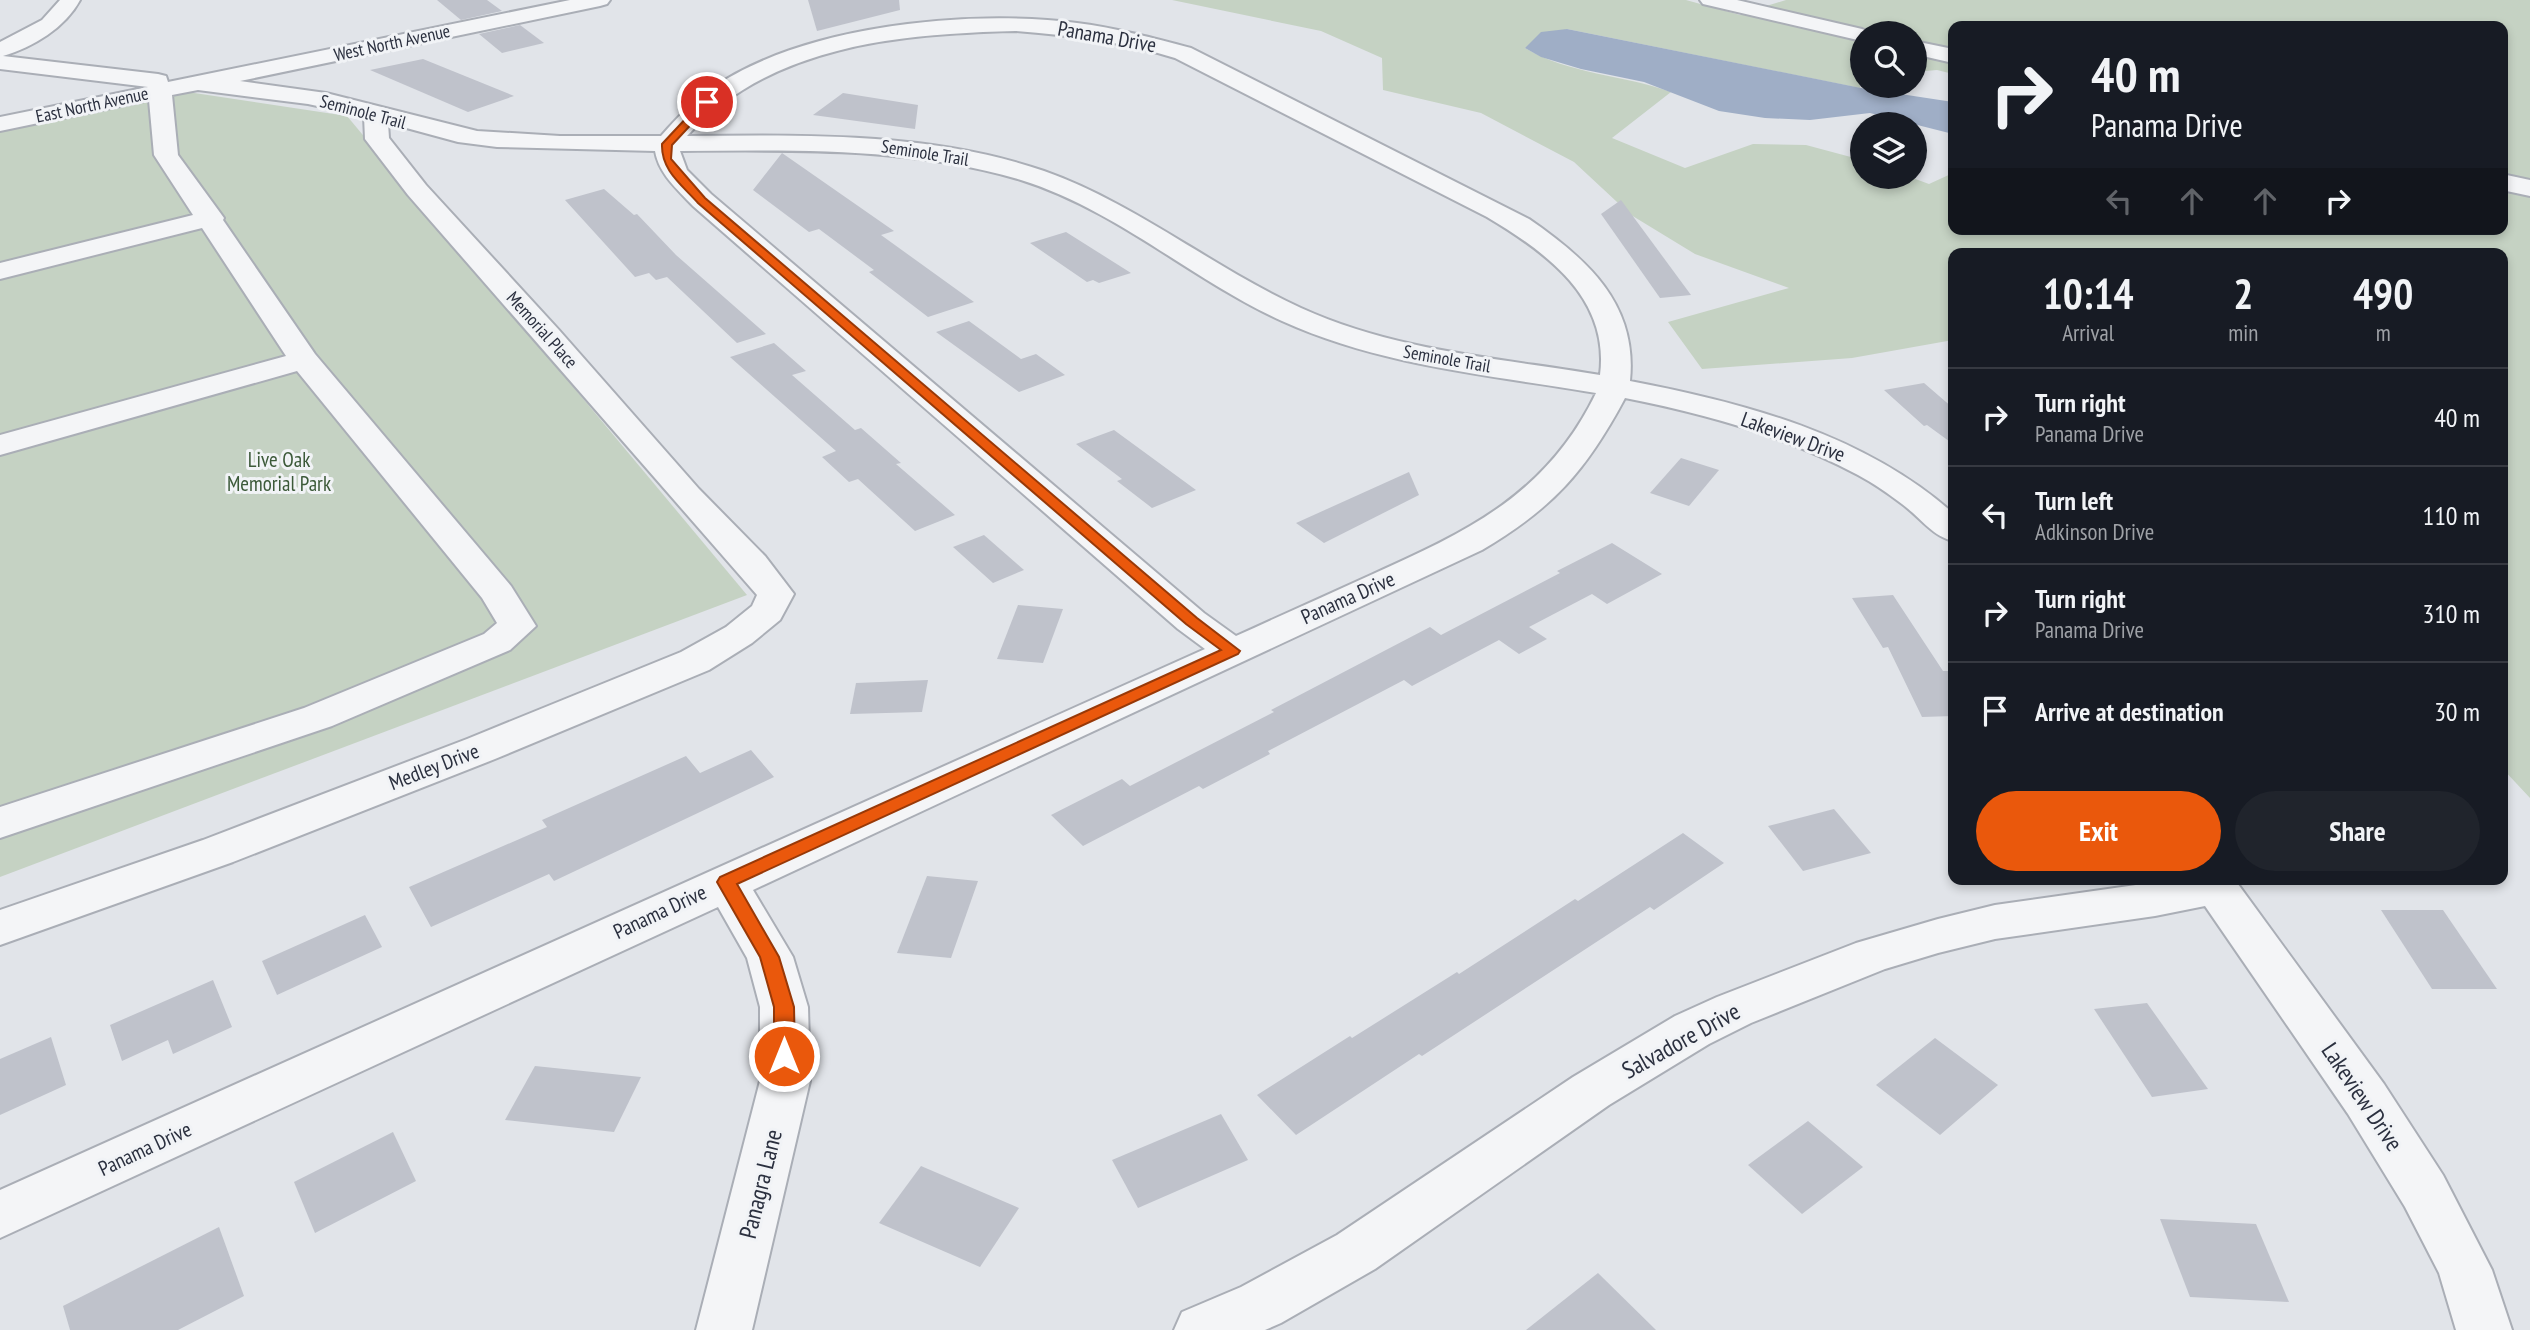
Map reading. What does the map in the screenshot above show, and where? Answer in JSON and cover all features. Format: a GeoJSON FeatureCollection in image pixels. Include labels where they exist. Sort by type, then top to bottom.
{"type":"FeatureCollection","features":[{"type":"Feature","properties":{"kind":"street"},"geometry":{"type":"LineString","coordinates":[[0,50],[48,24],[66,10],[70,0]]}},
{"type":"Feature","properties":{"kind":"street","name":"West North Avenue"},"geometry":{"type":"LineString","coordinates":[[180,86],[600,0]]}},
{"type":"Feature","properties":{"kind":"street"},"geometry":{"type":"LineString","coordinates":[[1710,0],[1850,32]]}},
{"type":"Feature","properties":{"kind":"street","name":"Panama Drive"},"geometry":{"type":"LineString","coordinates":[[0,1215],[1445,555],[1520,511],[1564,472],[1583,447],[1614,387],[1617,346],[1614,331],[1592,287],[1569,262],[1524,226],[1183,53],[1067,20],[1025,26],[941,28],[880,36],[817,50],[759,71],[728,87],[707,102],[667,144]]}},
{"type":"Feature","properties":{"kind":"street"},"geometry":{"type":"LineString","coordinates":[[1927,50],[1948,55]]}},
{"type":"Feature","properties":{"kind":"street","name":"Seminole Trail"},"geometry":{"type":"LineString","coordinates":[[0,62],[180,86],[336,102],[424,128],[491,140],[612,146],[712,142],[847,143],[935,152],[997,165],[1056,183],[1103,204],[1280,309],[1327,329],[1439,359],[1614,387]]}},
{"type":"Feature","properties":{"kind":"street"},"geometry":{"type":"LineString","coordinates":[[0,823],[318,717],[497,642],[517,626],[498,594],[304,360],[211,218],[166,155],[180,86]]}},
{"type":"Feature","properties":{"kind":"street","name":"East North Avenue"},"geometry":{"type":"LineString","coordinates":[[0,124],[180,86]]}},
{"type":"Feature","properties":{"kind":"street","name":"Memorial Place"},"geometry":{"type":"LineString","coordinates":[[376,114],[377,139],[393,161],[727,538]]}},
{"type":"Feature","properties":{"kind":"street"},"geometry":{"type":"LineString","coordinates":[[667,144],[666,159],[702,200],[1191,621],[1232,651]]}},
{"type":"Feature","properties":{"kind":"street"},"geometry":{"type":"LineString","coordinates":[[2508,183],[2530,188]]}},
{"type":"Feature","properties":{"kind":"street"},"geometry":{"type":"LineString","coordinates":[[0,271],[211,218]]}},
{"type":"Feature","properties":{"kind":"street"},"geometry":{"type":"LineString","coordinates":[[0,445],[304,360]]}},
{"type":"Feature","properties":{"kind":"street","name":"Lakeview Drive"},"geometry":{"type":"LineString","coordinates":[[1614,387],[1698,405],[1794,435],[1835,451],[1883,475],[1948,526]]}},
{"type":"Feature","properties":{"kind":"street","name":"Medley Drive"},"geometry":{"type":"LineString","coordinates":[[0,928],[218,851],[481,749],[695,661],[739,635],[767,612],[776,594],[727,538]]}},
{"type":"Feature","properties":{"kind":"street","name":"Panagra Lane"},"geometry":{"type":"LineString","coordinates":[[724,1330],[785,1081],[784,1007],[770,957],[726,882]]}},
{"type":"Feature","properties":{"kind":"street","name":"Salvadore Drive"},"geometry":{"type":"LineString","coordinates":[[1202,1330],[1261,1305],[1356,1252],[1591,1091],[1692,1030],[1734,1010],[1872,955],[1938,936],[1995,922],[2155,900],[2209,885]]}},
{"type":"Feature","properties":{"kind":"street","name":"Lakeview Drive"},"geometry":{"type":"LineString","coordinates":[[2214,885],[2365,1099],[2424,1191],[2465,1270],[2484,1330]]}},
{"type":"Feature","properties":{"kind":"green space"},"geometry":{"type":"Polygon","coordinates":[[[1172,0],[1686,0],[1740,15],[1748,13],[1850,36],[1850,86],[1567,29],[1525,48],[1542,57],[1578,69],[1671,92],[1612,138],[1685,168],[1753,144],[1806,145],[1850,157],[1850,189],[1927,189],[1927,183],[1948,175],[1948,235],[2508,235],[2508,187],[2530,193],[2530,798],[2508,774],[2508,248],[1948,248],[1948,341],[1852,358],[1702,369],[1668,322],[1789,288],[1695,254],[1631,215],[1574,162],[1481,113],[1383,90],[1382,58],[1321,31],[1172,0]]]}},
{"type":"Feature","properties":{"kind":"green space"},"geometry":{"type":"Polygon","coordinates":[[[1786,0],[2530,0],[2530,184],[2508,179],[2508,21],[1948,21],[1948,52],[1927,47],[1927,21],[1850,21],[1850,29],[1760,8],[1786,0]]]}},
{"type":"Feature","properties":{"kind":"green space"},"geometry":{"type":"Polygon","coordinates":[[[1927,54],[1948,59],[1948,73],[1927,71],[1927,54]]]}},
{"type":"Feature","properties":{"kind":"green space","name":"Live Oak Memorial Park"},"geometry":{"type":"Polygon","coordinates":[[[181,91],[347,116],[747,595],[0,877],[0,129],[181,91]]]}},
{"type":"Feature","properties":{"kind":"water"},"geometry":{"type":"Polygon","coordinates":[[[1567,29],[1850,86],[1850,98],[1927,98],[1948,101],[1948,133],[1927,127],[1927,112],[1850,112],[1850,115],[1810,120],[1765,118],[1719,111],[1644,82],[1581,69],[1541,57],[1525,48],[1541,32],[1567,29]]]}},
{"type":"Feature","properties":{"kind":"building"},"geometry":{"type":"Polygon","coordinates":[[[437,0],[487,0],[502,11],[461,20],[437,0]]]}},
{"type":"Feature","properties":{"kind":"building"},"geometry":{"type":"Polygon","coordinates":[[[808,0],[899,0],[900,10],[817,31],[808,0]]]}},
{"type":"Feature","properties":{"kind":"building"},"geometry":{"type":"Polygon","coordinates":[[[520,25],[544,43],[502,53],[479,34],[520,25]]]}},
{"type":"Feature","properties":{"kind":"building"},"geometry":{"type":"Polygon","coordinates":[[[423,59],[514,96],[468,112],[370,70],[423,59]]]}},
{"type":"Feature","properties":{"kind":"building"},"geometry":{"type":"Polygon","coordinates":[[[843,93],[918,105],[915,129],[813,115],[843,93]]]}},
{"type":"Feature","properties":{"kind":"building"},"geometry":{"type":"Polygon","coordinates":[[[782,153],[894,231],[881,235],[974,302],[928,317],[869,272],[874,270],[819,229],[809,232],[753,190],[782,153]]]}},
{"type":"Feature","properties":{"kind":"building"},"geometry":{"type":"Polygon","coordinates":[[[604,189],[634,215],[637,214],[676,255],[766,334],[737,343],[667,277],[656,280],[649,273],[635,277],[565,200],[604,189]]]}},
{"type":"Feature","properties":{"kind":"building"},"geometry":{"type":"Polygon","coordinates":[[[1621,200],[1691,295],[1660,298],[1601,214],[1621,200]]]}},
{"type":"Feature","properties":{"kind":"building"},"geometry":{"type":"Polygon","coordinates":[[[1066,232],[1131,273],[1099,283],[1093,280],[1087,282],[1030,243],[1066,232]]]}},
{"type":"Feature","properties":{"kind":"building"},"geometry":{"type":"Polygon","coordinates":[[[969,321],[1021,359],[1036,354],[1065,375],[1019,392],[936,332],[969,321]]]}},
{"type":"Feature","properties":{"kind":"building"},"geometry":{"type":"Polygon","coordinates":[[[774,343],[806,371],[792,375],[855,430],[861,428],[901,463],[896,464],[955,515],[915,531],[858,479],[849,482],[822,457],[836,451],[730,357],[774,343]]]}},
{"type":"Feature","properties":{"kind":"building"},"geometry":{"type":"Polygon","coordinates":[[[1924,383],[1948,404],[1948,440],[1927,425],[1924,426],[1884,390],[1924,383]]]}},
{"type":"Feature","properties":{"kind":"building"},"geometry":{"type":"Polygon","coordinates":[[[1114,430],[1196,490],[1152,508],[1117,481],[1122,479],[1076,444],[1114,430]]]}},
{"type":"Feature","properties":{"kind":"building"},"geometry":{"type":"Polygon","coordinates":[[[1681,458],[1719,470],[1689,506],[1650,493],[1681,458]]]}},
{"type":"Feature","properties":{"kind":"building"},"geometry":{"type":"Polygon","coordinates":[[[1409,472],[1419,495],[1324,543],[1296,523],[1409,472]]]}},
{"type":"Feature","properties":{"kind":"building"},"geometry":{"type":"Polygon","coordinates":[[[984,535],[1024,570],[993,583],[953,547],[984,535]]]}},
{"type":"Feature","properties":{"kind":"building"},"geometry":{"type":"Polygon","coordinates":[[[1612,543],[1662,574],[1607,604],[1592,594],[1529,627],[1547,639],[1519,654],[1499,640],[1412,686],[1404,680],[1268,751],[1270,754],[1203,789],[1199,786],[1083,846],[1051,815],[1122,779],[1130,786],[1430,627],[1441,635],[1612,543]]]}},
{"type":"Feature","properties":{"kind":"building"},"geometry":{"type":"Polygon","coordinates":[[[1893,595],[1943,671],[1948,671],[1948,716],[1922,717],[1888,647],[1883,648],[1852,598],[1893,595]]]}},
{"type":"Feature","properties":{"kind":"building"},"geometry":{"type":"Polygon","coordinates":[[[1018,605],[1063,609],[1043,663],[997,659],[1018,605]]]}},
{"type":"Feature","properties":{"kind":"building"},"geometry":{"type":"Polygon","coordinates":[[[928,680],[922,712],[850,714],[856,683],[928,680]]]}},
{"type":"Feature","properties":{"kind":"building"},"geometry":{"type":"Polygon","coordinates":[[[751,750],[774,777],[554,881],[549,874],[431,927],[409,887],[547,827],[542,820],[686,756],[700,773],[751,750]]]}},
{"type":"Feature","properties":{"kind":"building"},"geometry":{"type":"Polygon","coordinates":[[[1834,809],[1871,853],[1803,871],[1768,826],[1834,809]]]}},
{"type":"Feature","properties":{"kind":"building"},"geometry":{"type":"Polygon","coordinates":[[[1683,833],[1724,863],[1654,910],[1650,907],[1296,1135],[1257,1095],[1350,1036],[1352,1038],[1457,972],[1459,974],[1575,899],[1578,901],[1683,833]]]}},
{"type":"Feature","properties":{"kind":"building"},"geometry":{"type":"Polygon","coordinates":[[[927,876],[978,881],[951,958],[897,953],[927,876]]]}},
{"type":"Feature","properties":{"kind":"building"},"geometry":{"type":"Polygon","coordinates":[[[2381,910],[2443,910],[2497,989],[2432,989],[2381,910]]]}},
{"type":"Feature","properties":{"kind":"building"},"geometry":{"type":"Polygon","coordinates":[[[365,915],[382,947],[277,995],[262,961],[365,915]]]}},
{"type":"Feature","properties":{"kind":"building"},"geometry":{"type":"Polygon","coordinates":[[[213,980],[232,1027],[173,1054],[168,1040],[122,1061],[110,1025],[213,980]]]}},
{"type":"Feature","properties":{"kind":"building"},"geometry":{"type":"Polygon","coordinates":[[[2147,1003],[2208,1089],[2152,1097],[2094,1009],[2147,1003]]]}},
{"type":"Feature","properties":{"kind":"building"},"geometry":{"type":"Polygon","coordinates":[[[51,1037],[66,1085],[0,1115],[0,1059],[51,1037]]]}},
{"type":"Feature","properties":{"kind":"building"},"geometry":{"type":"Polygon","coordinates":[[[1935,1038],[1998,1085],[1940,1135],[1876,1085],[1935,1038]]]}},
{"type":"Feature","properties":{"kind":"building"},"geometry":{"type":"Polygon","coordinates":[[[535,1066],[641,1077],[614,1132],[505,1120],[535,1066]]]}},
{"type":"Feature","properties":{"kind":"building"},"geometry":{"type":"Polygon","coordinates":[[[1221,1114],[1248,1160],[1138,1208],[1112,1160],[1221,1114]]]}},
{"type":"Feature","properties":{"kind":"building"},"geometry":{"type":"Polygon","coordinates":[[[1808,1121],[1863,1167],[1802,1214],[1748,1165],[1808,1121]]]}},
{"type":"Feature","properties":{"kind":"building"},"geometry":{"type":"Polygon","coordinates":[[[393,1132],[416,1181],[315,1233],[294,1182],[393,1132]]]}},
{"type":"Feature","properties":{"kind":"building"},"geometry":{"type":"Polygon","coordinates":[[[921,1166],[1019,1208],[980,1267],[879,1223],[921,1166]]]}},
{"type":"Feature","properties":{"kind":"building"},"geometry":{"type":"Polygon","coordinates":[[[2160,1219],[2256,1224],[2289,1302],[2190,1297],[2160,1219]]]}},
{"type":"Feature","properties":{"kind":"building"},"geometry":{"type":"Polygon","coordinates":[[[219,1227],[244,1296],[178,1330],[70,1330],[63,1306],[219,1227]]]}},
{"type":"Feature","properties":{"kind":"building"},"geometry":{"type":"Polygon","coordinates":[[[1598,1273],[1656,1330],[1526,1330],[1598,1273]]]}},
{"type":"Feature","properties":{"kind":"route"},"geometry":{"type":"LineString","coordinates":[[707,102],[667,144],[666,159],[702,200],[1191,621],[1232,651],[726,882],[770,957],[784,1007],[784,1056]]}}]}
